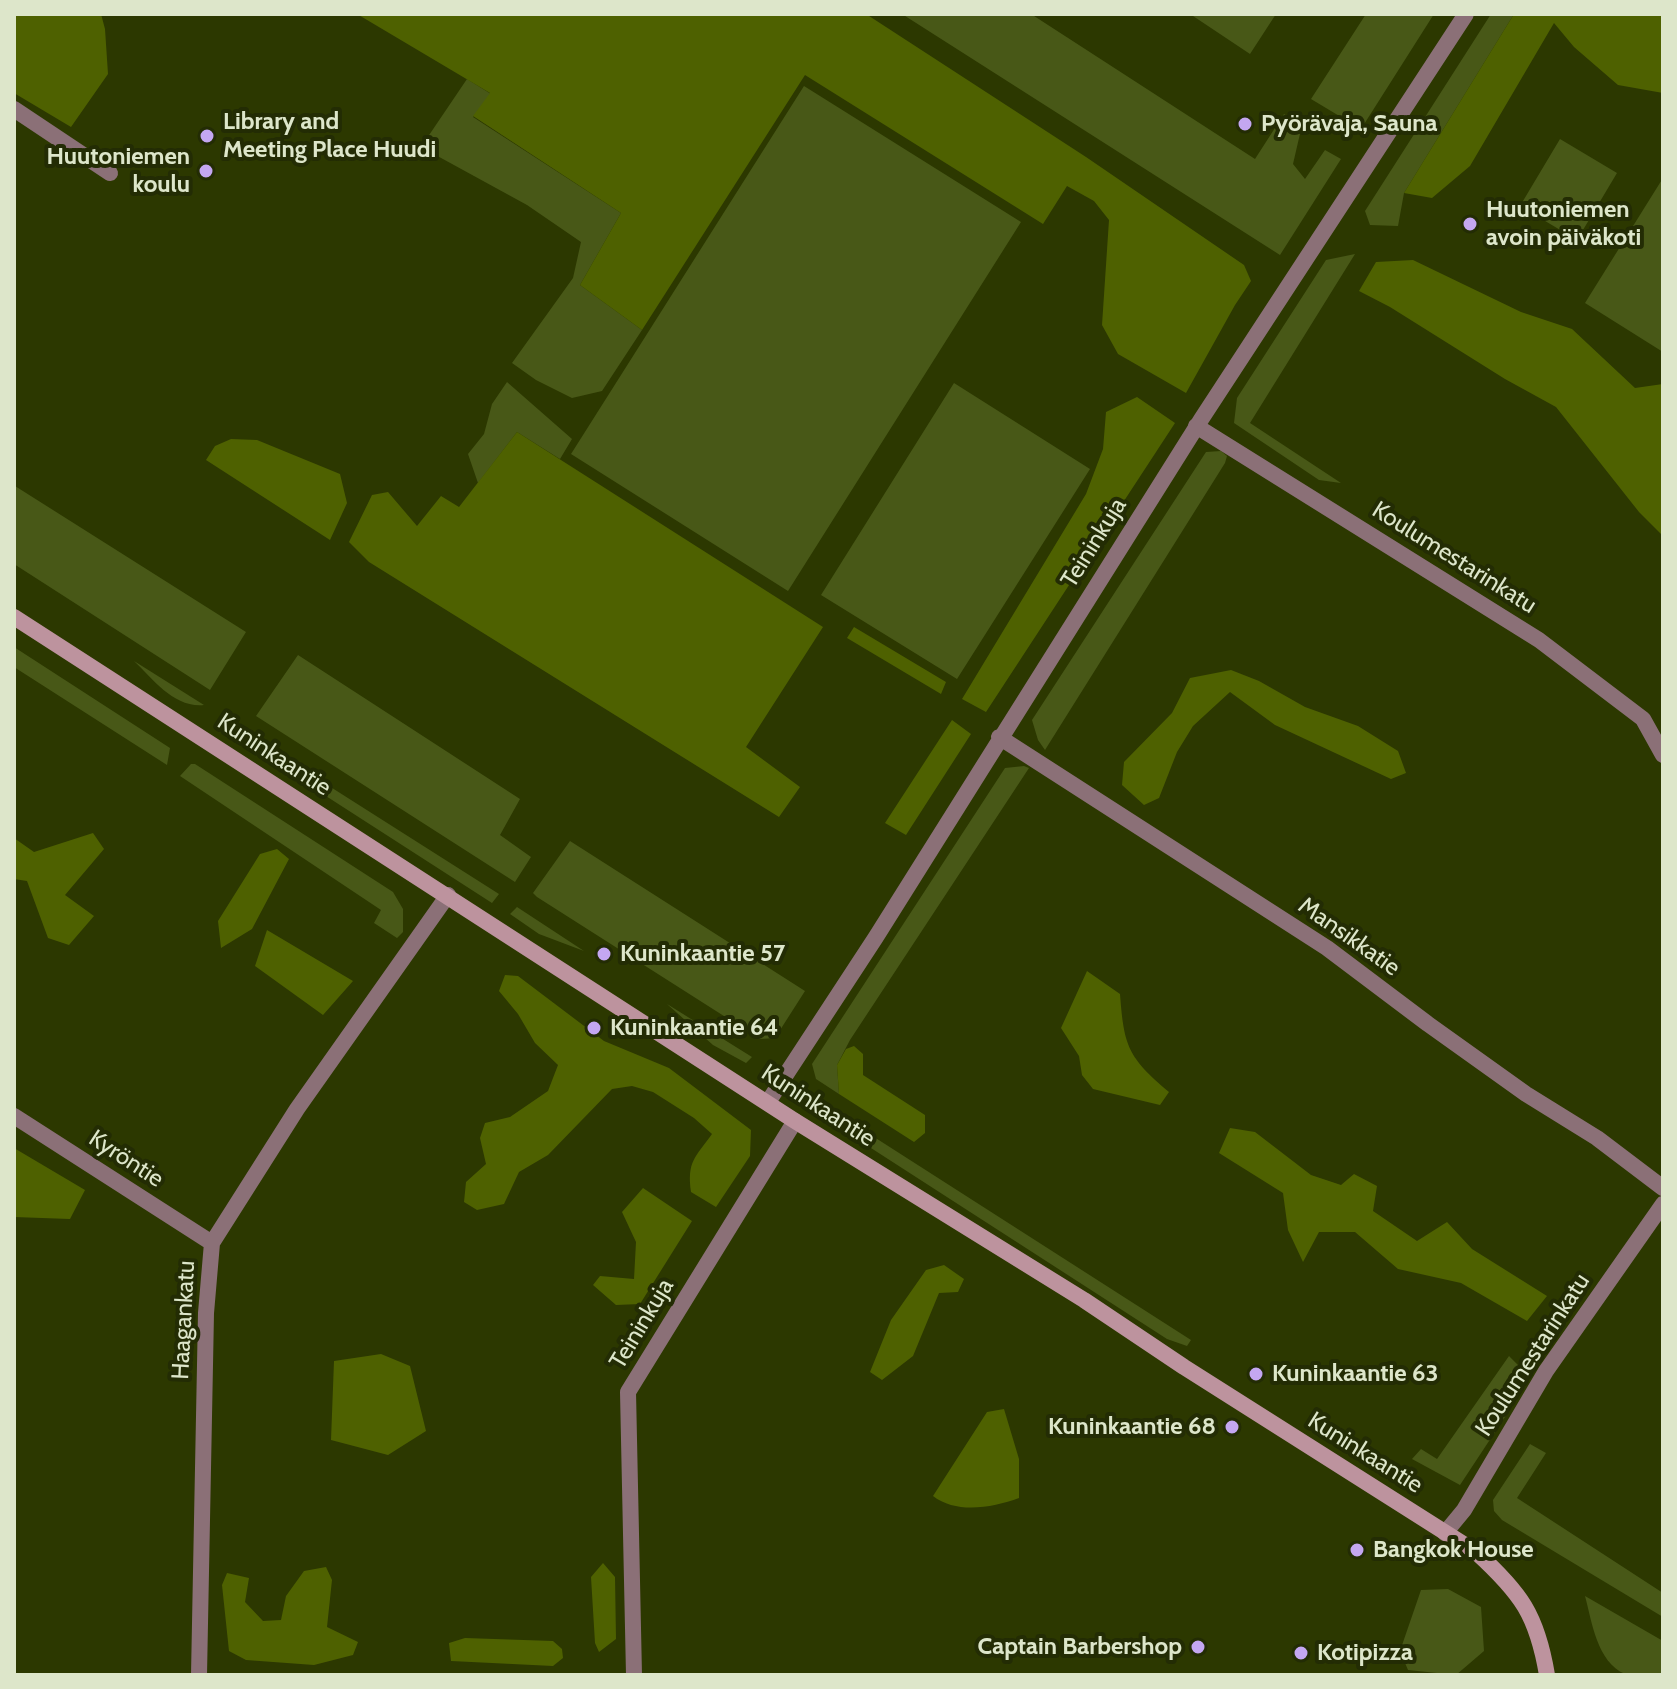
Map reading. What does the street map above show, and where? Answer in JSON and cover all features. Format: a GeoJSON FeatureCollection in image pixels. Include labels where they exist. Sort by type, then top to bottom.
{"type":"FeatureCollection","features":[{"type":"Feature","properties":{"kind":"street","name":"Teininkuja"},"geometry":{"type":"LineString","coordinates":[[768,1102],[876,937],[1196,426],[1466,14]]}},
{"type":"Feature","properties":{"kind":"street"},"geometry":{"type":"LineString","coordinates":[[14,109],[110,173]]}},
{"type":"Feature","properties":{"kind":"street","name":"Koulumestarinkatu"},"geometry":{"type":"LineString","coordinates":[[1196,426],[1539,640],[1643,719],[1663,755]]}},
{"type":"Feature","properties":{"kind":"street","name":"Kuninkaantie"},"geometry":{"type":"LineString","coordinates":[[14,617],[795,1121],[1074,1294],[1476,1552],[1505,1579],[1531,1614],[1541,1640],[1547,1675]]}},
{"type":"Feature","properties":{"kind":"street"},"geometry":{"type":"LineString","coordinates":[[1643,719],[1663,717]]}},
{"type":"Feature","properties":{"kind":"street","name":"Mansikkatie"},"geometry":{"type":"LineString","coordinates":[[999,737],[1327,948],[1437,1031],[1526,1094],[1597,1138],[1663,1188]]}},
{"type":"Feature","properties":{"kind":"street","name":"Haagankatu"},"geometry":{"type":"LineString","coordinates":[[199,1675],[206,1313],[212,1243],[297,1109],[448,895]]}},
{"type":"Feature","properties":{"kind":"street","name":"Kyröntie"},"geometry":{"type":"LineString","coordinates":[[14,1116],[212,1243]]}},
{"type":"Feature","properties":{"kind":"street","name":"Teininkuja"},"geometry":{"type":"LineString","coordinates":[[634,1675],[628,1392],[795,1121]]}},
{"type":"Feature","properties":{"kind":"street","name":"Koulumestarinkatu"},"geometry":{"type":"LineString","coordinates":[[1445,1533],[1464,1510],[1546,1371],[1663,1204]]}},
{"type":"Feature","properties":{"kind":"green space"},"geometry":{"type":"Polygon","coordinates":[[[14,14],[101,14],[108,74],[71,127],[14,93],[14,14]]]}},
{"type":"Feature","properties":{"kind":"green space"},"geometry":{"type":"Polygon","coordinates":[[[357,14],[866,14],[1086,157],[1244,265],[1251,281],[1186,393],[1118,354],[1102,325],[1109,220],[1094,201],[1067,186],[1043,224],[805,75],[642,330],[580,285],[621,213],[473,116],[490,93],[357,14]]]}},
{"type":"Feature","properties":{"kind":"green space"},"geometry":{"type":"Polygon","coordinates":[[[902,14],[1031,14],[1255,159],[1284,114],[1302,125],[1293,164],[1305,179],[1325,150],[1341,159],[1280,255],[902,14]]]}},
{"type":"Feature","properties":{"kind":"green space"},"geometry":{"type":"Polygon","coordinates":[[[1190,14],[1276,14],[1250,54],[1190,14]]]}},
{"type":"Feature","properties":{"kind":"green space"},"geometry":{"type":"Polygon","coordinates":[[[1366,14],[1434,14],[1361,129],[1311,99],[1366,14]]]}},
{"type":"Feature","properties":{"kind":"green space"},"geometry":{"type":"Polygon","coordinates":[[[1491,14],[1514,14],[1404,193],[1398,226],[1370,225],[1365,211],[1491,14]]]}},
{"type":"Feature","properties":{"kind":"green space"},"geometry":{"type":"Polygon","coordinates":[[[1514,14],[1663,14],[1663,93],[1618,85],[1574,47],[1554,23],[1470,166],[1432,198],[1404,193],[1514,14]]]}},
{"type":"Feature","properties":{"kind":"green space"},"geometry":{"type":"Polygon","coordinates":[[[467,79],[491,94],[473,117],[621,213],[580,285],[642,330],[602,391],[572,398],[536,380],[512,363],[573,278],[581,242],[527,205],[421,147],[467,79]]]}},
{"type":"Feature","properties":{"kind":"green space"},"geometry":{"type":"Polygon","coordinates":[[[804,86],[1021,222],[788,591],[571,454],[804,86]]]}},
{"type":"Feature","properties":{"kind":"green space"},"geometry":{"type":"Polygon","coordinates":[[[1560,139],[1617,173],[1577,240],[1520,206],[1560,139]]]}},
{"type":"Feature","properties":{"kind":"green space"},"geometry":{"type":"Polygon","coordinates":[[[1663,178],[1663,352],[1585,303],[1663,178]]]}},
{"type":"Feature","properties":{"kind":"green space"},"geometry":{"type":"Polygon","coordinates":[[[1355,254],[1250,423],[1341,483],[1319,480],[1234,423],[1237,398],[1326,260],[1355,254]]]}},
{"type":"Feature","properties":{"kind":"green space"},"geometry":{"type":"Polygon","coordinates":[[[1413,260],[1521,312],[1572,329],[1635,388],[1663,384],[1663,536],[1639,512],[1556,407],[1359,291],[1376,262],[1413,260]]]}},
{"type":"Feature","properties":{"kind":"green space"},"geometry":{"type":"Polygon","coordinates":[[[507,382],[572,439],[560,459],[517,432],[478,483],[468,454],[484,434],[492,404],[507,382]]]}},
{"type":"Feature","properties":{"kind":"green space"},"geometry":{"type":"Polygon","coordinates":[[[954,383],[1090,469],[957,679],[821,595],[954,383]]]}},
{"type":"Feature","properties":{"kind":"green space"},"geometry":{"type":"Polygon","coordinates":[[[1137,397],[1175,423],[986,712],[962,699],[1086,494],[1103,449],[1106,412],[1137,397]]]}},
{"type":"Feature","properties":{"kind":"green space"},"geometry":{"type":"Polygon","coordinates":[[[517,432],[823,627],[746,747],[800,787],[779,817],[369,562],[349,542],[372,495],[388,492],[417,526],[441,496],[459,507],[517,432]]]}},
{"type":"Feature","properties":{"kind":"green space"},"geometry":{"type":"Polygon","coordinates":[[[231,439],[257,440],[340,474],[347,503],[330,540],[206,460],[215,446],[231,439]]]}},
{"type":"Feature","properties":{"kind":"green space"},"geometry":{"type":"Polygon","coordinates":[[[1221,451],[1227,456],[1225,463],[1045,750],[1038,740],[1032,720],[1206,452],[1221,451]]]}},
{"type":"Feature","properties":{"kind":"green space"},"geometry":{"type":"Polygon","coordinates":[[[15,486],[246,632],[210,690],[14,564],[15,486]]]}},
{"type":"Feature","properties":{"kind":"green space"},"geometry":{"type":"Polygon","coordinates":[[[854,627],[946,682],[941,694],[847,638],[854,627]]]}},
{"type":"Feature","properties":{"kind":"green space"},"geometry":{"type":"Polygon","coordinates":[[[14,647],[170,748],[167,765],[14,667],[14,647]]]}},
{"type":"Feature","properties":{"kind":"green space"},"geometry":{"type":"Polygon","coordinates":[[[298,655],[520,799],[500,835],[531,857],[515,882],[256,716],[298,655]]]}},
{"type":"Feature","properties":{"kind":"green space"},"geometry":{"type":"Polygon","coordinates":[[[134,661],[204,705],[193,705],[174,697],[134,661]]]}},
{"type":"Feature","properties":{"kind":"green space"},"geometry":{"type":"Polygon","coordinates":[[[1231,670],[1259,681],[1305,707],[1358,726],[1398,751],[1406,773],[1391,779],[1275,725],[1230,692],[1193,726],[1177,752],[1159,798],[1144,805],[1122,785],[1124,762],[1172,713],[1190,678],[1231,670]]]}},
{"type":"Feature","properties":{"kind":"green space"},"geometry":{"type":"Polygon","coordinates":[[[952,720],[971,734],[906,835],[885,823],[952,720]]]}},
{"type":"Feature","properties":{"kind":"green space"},"geometry":{"type":"Polygon","coordinates":[[[233,725],[499,894],[492,903],[239,740],[233,725]]]}},
{"type":"Feature","properties":{"kind":"green space"},"geometry":{"type":"Polygon","coordinates":[[[191,764],[393,892],[403,909],[403,932],[397,938],[374,923],[381,910],[180,776],[191,764]]]}},
{"type":"Feature","properties":{"kind":"green space"},"geometry":{"type":"Polygon","coordinates":[[[1005,768],[1029,768],[850,1040],[837,1065],[839,1094],[816,1079],[812,1064],[1005,768]]]}},
{"type":"Feature","properties":{"kind":"green space"},"geometry":{"type":"Polygon","coordinates":[[[93,833],[104,849],[65,895],[94,916],[69,945],[48,938],[27,881],[14,879],[14,838],[34,852],[93,833]]]}},
{"type":"Feature","properties":{"kind":"green space"},"geometry":{"type":"Polygon","coordinates":[[[570,841],[805,991],[775,1038],[760,1039],[537,897],[533,893],[570,841]]]}},
{"type":"Feature","properties":{"kind":"green space"},"geometry":{"type":"Polygon","coordinates":[[[277,849],[289,859],[252,929],[221,948],[218,921],[260,854],[277,849]]]}},
{"type":"Feature","properties":{"kind":"green space"},"geometry":{"type":"Polygon","coordinates":[[[517,907],[584,951],[539,934],[510,914],[517,907]]]}},
{"type":"Feature","properties":{"kind":"green space"},"geometry":{"type":"Polygon","coordinates":[[[267,930],[353,981],[323,1015],[255,966],[267,930]]]}},
{"type":"Feature","properties":{"kind":"green space"},"geometry":{"type":"Polygon","coordinates":[[[1087,971],[1120,994],[1126,1039],[1131,1050],[1169,1092],[1160,1105],[1093,1089],[1082,1075],[1079,1056],[1061,1028],[1087,971]]]}},
{"type":"Feature","properties":{"kind":"green space"},"geometry":{"type":"Polygon","coordinates":[[[505,975],[518,976],[604,1041],[669,1068],[751,1130],[750,1156],[716,1207],[691,1192],[690,1182],[691,1166],[712,1134],[694,1118],[653,1092],[632,1086],[612,1089],[548,1155],[519,1172],[504,1204],[477,1210],[464,1202],[466,1182],[486,1164],[480,1138],[485,1123],[510,1117],[548,1091],[558,1065],[535,1043],[518,1014],[499,991],[505,975]]]}},
{"type":"Feature","properties":{"kind":"green space"},"geometry":{"type":"Polygon","coordinates":[[[667,1004],[752,1057],[746,1063],[713,1045],[667,1004]]]}},
{"type":"Feature","properties":{"kind":"green space"},"geometry":{"type":"Polygon","coordinates":[[[854,1046],[863,1054],[863,1075],[925,1115],[925,1133],[914,1142],[839,1094],[837,1065],[846,1049],[854,1046]]]}},
{"type":"Feature","properties":{"kind":"green space"},"geometry":{"type":"Polygon","coordinates":[[[815,1101],[1191,1340],[1187,1346],[1167,1339],[826,1119],[815,1101]]]}},
{"type":"Feature","properties":{"kind":"green space"},"geometry":{"type":"Polygon","coordinates":[[[1230,1128],[1255,1132],[1311,1175],[1341,1185],[1354,1174],[1377,1186],[1373,1211],[1417,1241],[1447,1222],[1472,1249],[1547,1296],[1527,1321],[1461,1283],[1398,1269],[1355,1232],[1319,1232],[1303,1262],[1288,1230],[1283,1193],[1219,1153],[1230,1128]]]}},
{"type":"Feature","properties":{"kind":"green space"},"geometry":{"type":"Polygon","coordinates":[[[14,1148],[85,1190],[70,1219],[14,1217],[14,1148]]]}},
{"type":"Feature","properties":{"kind":"green space"},"geometry":{"type":"Polygon","coordinates":[[[643,1188],[692,1221],[640,1304],[616,1305],[593,1285],[600,1276],[634,1279],[636,1242],[622,1212],[643,1188]]]}},
{"type":"Feature","properties":{"kind":"green space"},"geometry":{"type":"Polygon","coordinates":[[[944,1265],[964,1279],[958,1292],[939,1293],[913,1356],[882,1380],[870,1372],[891,1320],[926,1270],[944,1265]]]}},
{"type":"Feature","properties":{"kind":"green space"},"geometry":{"type":"Polygon","coordinates":[[[381,1354],[410,1366],[426,1431],[388,1455],[331,1440],[334,1361],[381,1354]]]}},
{"type":"Feature","properties":{"kind":"green space"},"geometry":{"type":"Polygon","coordinates":[[[1509,1356],[1524,1371],[1520,1394],[1460,1485],[1412,1459],[1421,1449],[1437,1459],[1509,1356]]]}},
{"type":"Feature","properties":{"kind":"green space"},"geometry":{"type":"Polygon","coordinates":[[[1004,1409],[1019,1459],[1019,1498],[974,1508],[952,1505],[933,1496],[987,1412],[1004,1409]]]}},
{"type":"Feature","properties":{"kind":"green space"},"geometry":{"type":"Polygon","coordinates":[[[1530,1444],[1546,1453],[1517,1498],[1663,1593],[1663,1617],[1502,1520],[1494,1511],[1493,1500],[1530,1444]]]}},
{"type":"Feature","properties":{"kind":"green space"},"geometry":{"type":"Polygon","coordinates":[[[603,1563],[615,1577],[616,1639],[599,1652],[595,1643],[591,1577],[603,1563]]]}},
{"type":"Feature","properties":{"kind":"green space"},"geometry":{"type":"Polygon","coordinates":[[[326,1567],[332,1580],[327,1627],[358,1642],[353,1655],[314,1665],[246,1660],[229,1651],[222,1585],[227,1573],[249,1578],[245,1602],[263,1621],[281,1620],[286,1596],[304,1571],[326,1567]]]}},
{"type":"Feature","properties":{"kind":"green space"},"geometry":{"type":"Polygon","coordinates":[[[1448,1589],[1481,1607],[1484,1651],[1456,1675],[1408,1670],[1400,1651],[1421,1590],[1448,1589]]]}},
{"type":"Feature","properties":{"kind":"green space"},"geometry":{"type":"Polygon","coordinates":[[[1585,1596],[1663,1641],[1663,1675],[1625,1674],[1608,1660],[1593,1629],[1585,1596]]]}},
{"type":"Feature","properties":{"kind":"green space"},"geometry":{"type":"Polygon","coordinates":[[[465,1638],[553,1641],[562,1649],[563,1658],[553,1666],[451,1661],[449,1643],[465,1638]]]}},
{"type":"Feature","properties":{"kind":"place","name":"Pyörävaja, Sauna"},"geometry":{"type":"Point","coordinates":[1245,124]}},
{"type":"Feature","properties":{"kind":"place","name":"Library and Meeting Place Huudi"},"geometry":{"type":"Point","coordinates":[207,136]}},
{"type":"Feature","properties":{"kind":"place","name":"Huutoniemen koulu"},"geometry":{"type":"Point","coordinates":[206,171]}},
{"type":"Feature","properties":{"kind":"place","name":"Huutoniemen avoin päiväkoti"},"geometry":{"type":"Point","coordinates":[1470,224]}},
{"type":"Feature","properties":{"kind":"place","name":"Kuninkaantie 57"},"geometry":{"type":"Point","coordinates":[604,954]}},
{"type":"Feature","properties":{"kind":"place","name":"Kuninkaantie 64"},"geometry":{"type":"Point","coordinates":[594,1028]}},
{"type":"Feature","properties":{"kind":"place","name":"Kuninkaantie 63"},"geometry":{"type":"Point","coordinates":[1256,1374]}},
{"type":"Feature","properties":{"kind":"place","name":"Kuninkaantie 68"},"geometry":{"type":"Point","coordinates":[1232,1427]}},
{"type":"Feature","properties":{"kind":"place","name":"Bangkok House"},"geometry":{"type":"Point","coordinates":[1357,1550]}},
{"type":"Feature","properties":{"kind":"place","name":"Captain Barbershop"},"geometry":{"type":"Point","coordinates":[1198,1647]}},
{"type":"Feature","properties":{"kind":"place","name":"Kotipizza"},"geometry":{"type":"Point","coordinates":[1301,1653]}}]}
